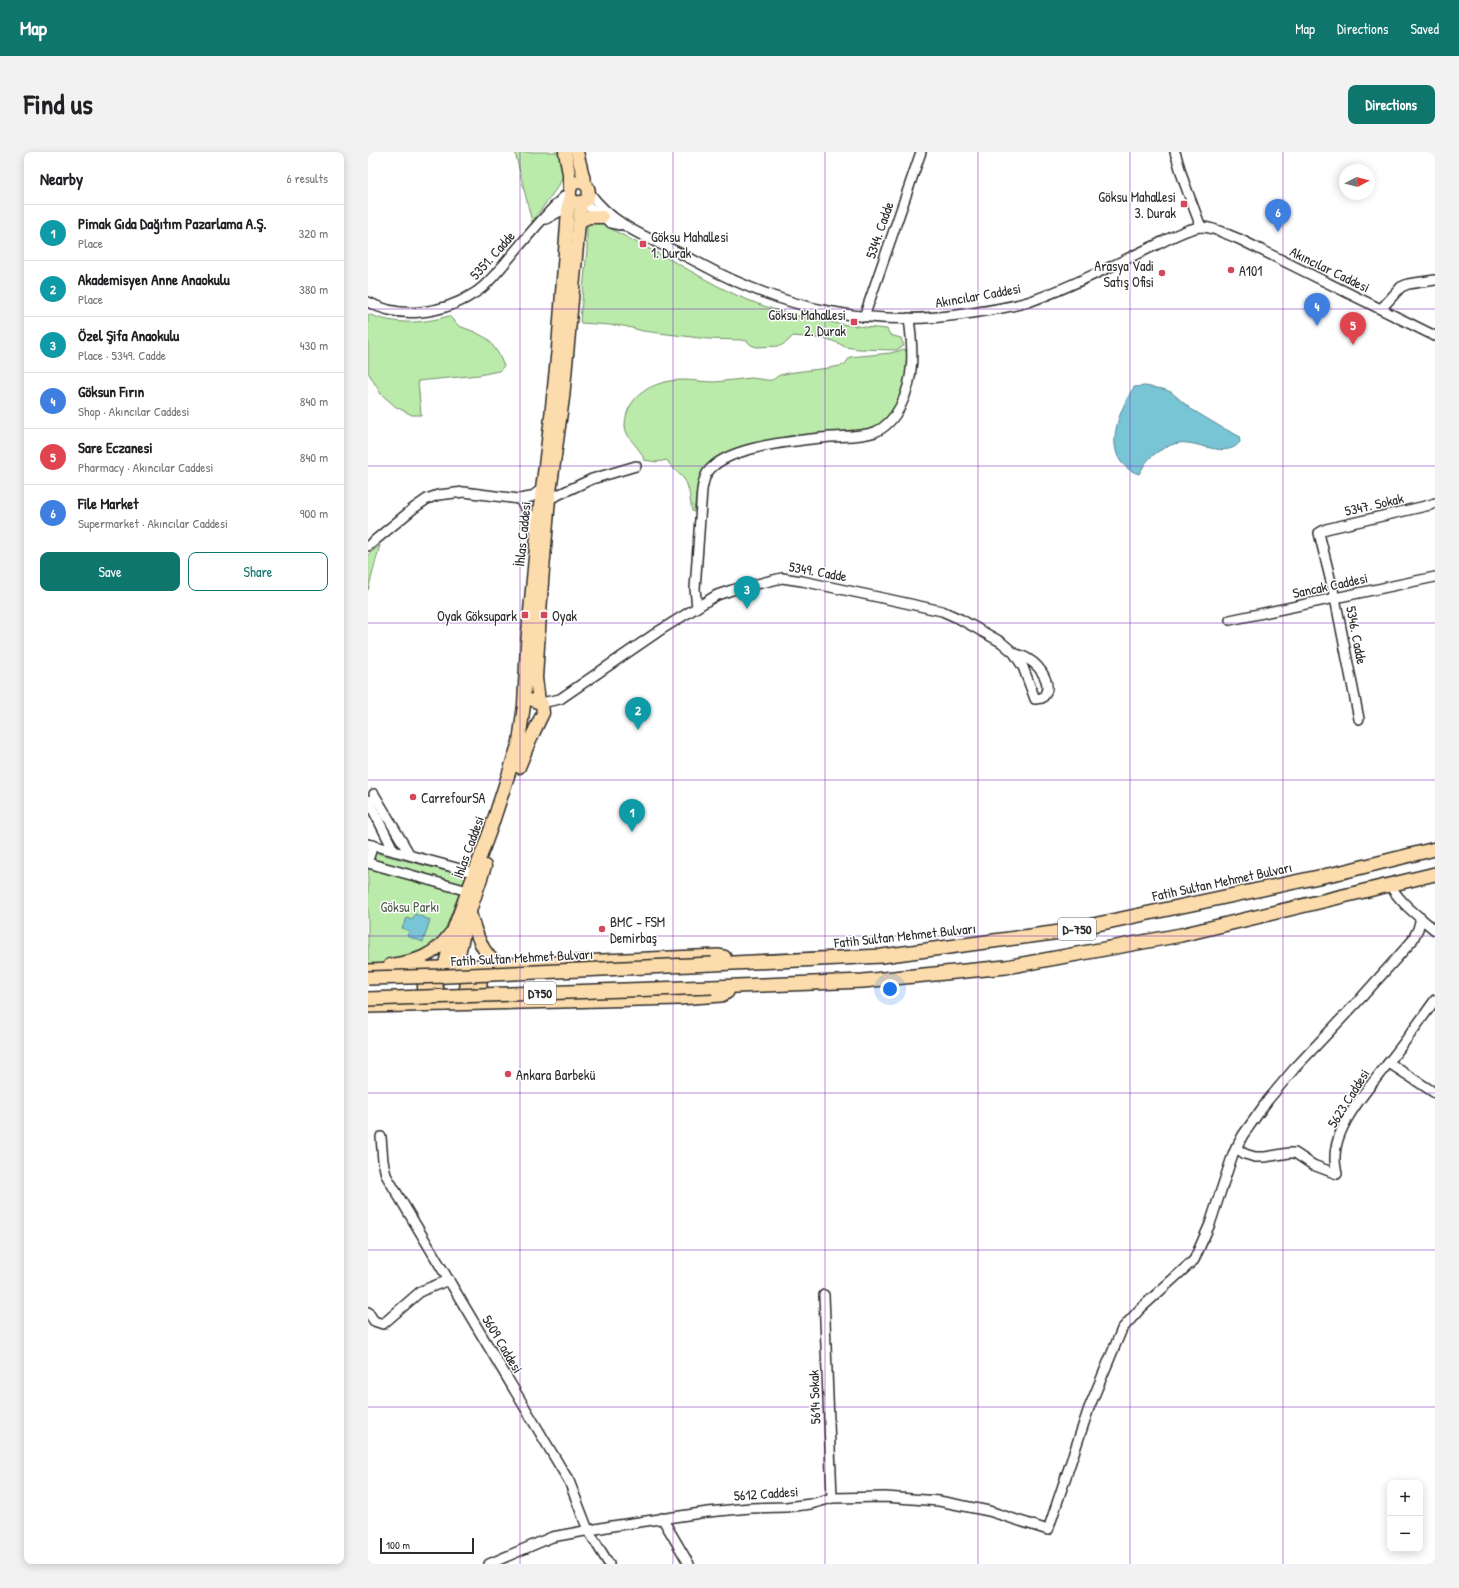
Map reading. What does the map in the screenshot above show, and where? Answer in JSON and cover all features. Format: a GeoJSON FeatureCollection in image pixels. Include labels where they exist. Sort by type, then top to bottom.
{"type":"FeatureCollection","features":[{"type":"Feature","properties":{"kind":"highway","name":"Fatih Sultan Mehmet Bulvarı"},"geometry":{"type":"LineString","coordinates":[[368,978],[454,976],[882,956],[1060,932],[1342,872],[1435,849]]}},
{"type":"Feature","properties":{"kind":"highway","name":"D750"},"geometry":{"type":"LineString","coordinates":[[368,999],[863,981],[1006,967],[1181,935],[1435,874]]}},
{"type":"Feature","properties":{"kind":"highway"},"geometry":{"type":"LineString","coordinates":[[368,971],[719,956],[748,963]]}},
{"type":"Feature","properties":{"kind":"highway"},"geometry":{"type":"LineString","coordinates":[[491,1003],[482,994],[479,984],[482,974],[497,966]]}},
{"type":"Feature","properties":{"kind":"highway"},"geometry":{"type":"LineString","coordinates":[[450,967],[438,975],[435,985],[436,990],[451,1003]]}},
{"type":"Feature","properties":{"kind":"highway"},"geometry":{"type":"LineString","coordinates":[[450,967],[466,977],[467,982],[466,992],[451,1003]]}},
{"type":"Feature","properties":{"kind":"highway"},"geometry":{"type":"LineString","coordinates":[[413,969],[418,971],[422,976],[425,987],[422,997],[413,1005]]}},
{"type":"Feature","properties":{"kind":"highway"},"geometry":{"type":"LineString","coordinates":[[368,1006],[693,997],[721,995],[748,985]]}},
{"type":"Feature","properties":{"kind":"main road"},"geometry":{"type":"LineString","coordinates":[[565,152],[572,205],[589,217],[602,217]]}},
{"type":"Feature","properties":{"kind":"main road"},"geometry":{"type":"LineString","coordinates":[[572,205],[588,198],[587,188],[577,152]]}},
{"type":"Feature","properties":{"kind":"main road"},"geometry":{"type":"LineString","coordinates":[[546,489],[575,183],[587,188]]}},
{"type":"Feature","properties":{"kind":"main road","name":"İhlas Caddesi"},"geometry":{"type":"LineString","coordinates":[[450,967],[454,928],[475,873],[519,742],[537,536],[546,489]]}},
{"type":"Feature","properties":{"kind":"main road","name":"İhlas Caddesi"},"geometry":{"type":"LineString","coordinates":[[450,967],[520,764],[541,708],[536,678],[546,489]]}},
{"type":"Feature","properties":{"kind":"main road"},"geometry":{"type":"LineString","coordinates":[[532,700],[541,708],[534,720],[527,718],[523,709],[532,700]]}},
{"type":"Feature","properties":{"kind":"main road"},"geometry":{"type":"LineString","coordinates":[[470,912],[474,927],[488,956],[496,963],[497,966]]}},
{"type":"Feature","properties":{"kind":"main road"},"geometry":{"type":"LineString","coordinates":[[368,968],[406,963],[417,959],[442,946],[454,928]]}},
{"type":"Feature","properties":{"kind":"street","name":"5344. Cadde"},"geometry":{"type":"LineString","coordinates":[[864,317],[921,152]]}},
{"type":"Feature","properties":{"kind":"street"},"geometry":{"type":"LineString","coordinates":[[1175,152],[1184,182],[1201,227]]}},
{"type":"Feature","properties":{"kind":"street","name":"Akıncılar Caddesi"},"geometry":{"type":"LineString","coordinates":[[587,188],[600,206],[624,227]]}},
{"type":"Feature","properties":{"kind":"street","name":"Akıncılar Caddesi"},"geometry":{"type":"LineString","coordinates":[[572,205],[624,227],[723,276],[769,296],[812,308],[864,317],[909,318],[953,316],[987,311],[1030,301],[1066,287],[1167,240],[1201,227],[1210,228],[1239,239],[1435,336]]}},
{"type":"Feature","properties":{"kind":"street","name":"5351. Cadde"},"geometry":{"type":"LineString","coordinates":[[368,302],[395,312],[409,313],[432,311],[454,304],[474,294],[488,282],[547,212],[572,205]]}},
{"type":"Feature","properties":{"kind":"street","name":"5351. Cadde"},"geometry":{"type":"LineString","coordinates":[[539,223],[572,205]]}},
{"type":"Feature","properties":{"kind":"street"},"geometry":{"type":"LineString","coordinates":[[1381,309],[1401,287],[1408,284],[1435,280]]}},
{"type":"Feature","properties":{"kind":"street"},"geometry":{"type":"LineString","coordinates":[[696,607],[695,588],[701,497],[704,480],[707,473],[718,462],[744,450],[791,442],[870,433],[883,428],[895,415],[904,399],[910,382],[913,363],[913,345],[909,318]]}},
{"type":"Feature","properties":{"kind":"street","name":"İhlas Caddesi"},"geometry":{"type":"LineString","coordinates":[[546,489],[592,480],[636,466]]}},
{"type":"Feature","properties":{"kind":"street"},"geometry":{"type":"LineString","coordinates":[[368,546],[414,508],[427,499],[438,495],[464,492],[519,499],[531,497],[546,489]]}},
{"type":"Feature","properties":{"kind":"street"},"geometry":{"type":"LineString","coordinates":[[519,499],[528,511],[537,536]]}},
{"type":"Feature","properties":{"kind":"street","name":"5347. Sokak"},"geometry":{"type":"LineString","coordinates":[[1319,534],[1326,529],[1382,518],[1430,506],[1435,503]]}},
{"type":"Feature","properties":{"kind":"street","name":"5346. Cadde"},"geometry":{"type":"LineString","coordinates":[[1319,534],[1335,598],[1359,719]]}},
{"type":"Feature","properties":{"kind":"street","name":"Sancak Caddesi"},"geometry":{"type":"LineString","coordinates":[[1230,620],[1435,577]]}},
{"type":"Feature","properties":{"kind":"street","name":"5349. Cadde"},"geometry":{"type":"LineString","coordinates":[[541,708],[560,698],[659,631],[717,595],[782,578],[794,579],[942,611],[960,619],[990,636],[1014,653],[1028,659],[1042,673],[1047,687],[1046,693],[1042,698],[1035,699],[1023,667],[1014,653]]}},
{"type":"Feature","properties":{"kind":"street"},"geometry":{"type":"LineString","coordinates":[[371,797],[410,855]]}},
{"type":"Feature","properties":{"kind":"street"},"geometry":{"type":"LineString","coordinates":[[371,797],[394,851]]}},
{"type":"Feature","properties":{"kind":"street"},"geometry":{"type":"LineString","coordinates":[[368,860],[370,844],[475,873]]}},
{"type":"Feature","properties":{"kind":"street"},"geometry":{"type":"LineString","coordinates":[[368,863],[468,891]]}},
{"type":"Feature","properties":{"kind":"street"},"geometry":{"type":"LineString","coordinates":[[1390,885],[1397,896],[1435,930]]}},
{"type":"Feature","properties":{"kind":"street"},"geometry":{"type":"LineString","coordinates":[[1236,1148],[1243,1135],[1268,1100],[1294,1069],[1412,941],[1418,929],[1421,918]]}},
{"type":"Feature","properties":{"kind":"street","name":"5623 Caddesi"},"geometry":{"type":"LineString","coordinates":[[1236,1148],[1245,1154],[1255,1157],[1295,1153],[1313,1165],[1337,1174],[1335,1158],[1336,1148],[1346,1122],[1367,1088],[1389,1063],[1435,1000]]}},
{"type":"Feature","properties":{"kind":"street"},"geometry":{"type":"LineString","coordinates":[[1389,1063],[1435,1093]]}},
{"type":"Feature","properties":{"kind":"street","name":"5609 Caddesi"},"geometry":{"type":"LineString","coordinates":[[381,1137],[382,1161],[386,1175],[562,1468],[569,1481],[588,1530],[609,1564]]}},
{"type":"Feature","properties":{"kind":"street","name":"5612 Caddesi"},"geometry":{"type":"LineString","coordinates":[[489,1564],[530,1545],[552,1537],[588,1530],[662,1518],[750,1508],[786,1507],[812,1504],[832,1498],[885,1497],[939,1501],[989,1512],[1048,1530],[1089,1408],[1122,1330],[1140,1309],[1194,1260],[1210,1224],[1236,1148]]}},
{"type":"Feature","properties":{"kind":"street"},"geometry":{"type":"LineString","coordinates":[[368,1312],[374,1321],[383,1324],[422,1291],[449,1280]]}},
{"type":"Feature","properties":{"kind":"street","name":"5614 Sokak"},"geometry":{"type":"LineString","coordinates":[[824,1295],[832,1498]]}},
{"type":"Feature","properties":{"kind":"street"},"geometry":{"type":"LineString","coordinates":[[662,1518],[689,1564]]}},
{"type":"Feature","properties":{"kind":"green space"},"geometry":{"type":"Polygon","coordinates":[[[515,152],[559,152],[563,176],[559,185],[532,222],[515,152]]]}},
{"type":"Feature","properties":{"kind":"green space"},"geometry":{"type":"Polygon","coordinates":[[[600,222],[625,237],[738,296],[782,312],[816,320],[887,329],[890,335],[901,338],[904,346],[896,350],[859,349],[845,347],[827,339],[793,336],[780,346],[757,347],[751,345],[747,341],[741,340],[708,339],[643,331],[624,326],[581,323],[580,320],[587,250],[587,223],[600,222]]]}},
{"type":"Feature","properties":{"kind":"green space"},"geometry":{"type":"Polygon","coordinates":[[[368,314],[378,318],[398,322],[428,321],[449,316],[459,326],[488,339],[498,353],[504,366],[499,371],[479,375],[418,381],[421,415],[412,415],[396,407],[381,394],[368,372],[368,314]]]}},
{"type":"Feature","properties":{"kind":"green space"},"geometry":{"type":"Polygon","coordinates":[[[905,349],[908,365],[905,384],[894,410],[883,423],[869,430],[756,444],[722,454],[713,459],[700,476],[694,512],[692,511],[689,490],[684,479],[667,460],[657,462],[644,460],[640,451],[626,431],[626,415],[630,406],[643,392],[661,383],[682,380],[715,382],[751,378],[772,380],[779,375],[787,373],[840,366],[845,364],[850,357],[891,353],[905,349]]]}},
{"type":"Feature","properties":{"kind":"green space"},"geometry":{"type":"Polygon","coordinates":[[[380,545],[368,590],[368,555],[380,545]]]}},
{"type":"Feature","properties":{"kind":"green space","name":"Göksu Parkı"},"geometry":{"type":"Polygon","coordinates":[[[368,851],[466,876],[432,963],[368,964],[368,851]]]}},
{"type":"Feature","properties":{"kind":"water"},"geometry":{"type":"Polygon","coordinates":[[[1145,386],[1171,392],[1191,409],[1239,436],[1240,442],[1234,447],[1227,449],[1179,443],[1171,445],[1152,456],[1146,462],[1139,474],[1127,468],[1119,459],[1115,448],[1115,435],[1122,410],[1134,387],[1145,386]]]}},
{"type":"Feature","properties":{"kind":"water"},"geometry":{"type":"Polygon","coordinates":[[[415,914],[430,920],[423,942],[407,936],[409,931],[402,928],[407,918],[412,920],[415,914]]]}},
{"type":"Feature","properties":{"kind":"place","name":"Göksu Mahallesi 3. Durak"},"geometry":{"type":"Point","coordinates":[1184,204]}},
{"type":"Feature","properties":{"kind":"place","name":"File Market"},"geometry":{"type":"Point","coordinates":[1278,232]}},
{"type":"Feature","properties":{"kind":"place","name":"Göksu Mahallesi 1. Durak"},"geometry":{"type":"Point","coordinates":[643,244]}},
{"type":"Feature","properties":{"kind":"place","name":"A101"},"geometry":{"type":"Point","coordinates":[1231,270]}},
{"type":"Feature","properties":{"kind":"place","name":"Arasya Vadi Satış Ofisi"},"geometry":{"type":"Point","coordinates":[1162,273]}},
{"type":"Feature","properties":{"kind":"place","name":"Göksu Mahallesi 2. Durak"},"geometry":{"type":"Point","coordinates":[854,322]}},
{"type":"Feature","properties":{"kind":"place","name":"Göksun Fırın"},"geometry":{"type":"Point","coordinates":[1317,326]}},
{"type":"Feature","properties":{"kind":"place","name":"Sare Eczanesi"},"geometry":{"type":"Point","coordinates":[1353,345]}},
{"type":"Feature","properties":{"kind":"place","name":"Özel Şifa Anaokulu"},"geometry":{"type":"Point","coordinates":[747,609]}},
{"type":"Feature","properties":{"kind":"place","name":"Oyak Göksupark"},"geometry":{"type":"Point","coordinates":[525,615]}},
{"type":"Feature","properties":{"kind":"place","name":"Oyak"},"geometry":{"type":"Point","coordinates":[544,615]}},
{"type":"Feature","properties":{"kind":"place","name":"Akademisyen Anne Anaokulu"},"geometry":{"type":"Point","coordinates":[638,730]}},
{"type":"Feature","properties":{"kind":"place","name":"CarrefourSA"},"geometry":{"type":"Point","coordinates":[413,797]}},
{"type":"Feature","properties":{"kind":"place","name":"Pimak Gıda Dağıtım Pazarlama A.Ş."},"geometry":{"type":"Point","coordinates":[632,832]}},
{"type":"Feature","properties":{"kind":"place","name":"BMC - FSM Demirbaş"},"geometry":{"type":"Point","coordinates":[602,929]}},
{"type":"Feature","properties":{"kind":"place","name":"Ankara Barbekü"},"geometry":{"type":"Point","coordinates":[508,1074]}}]}
